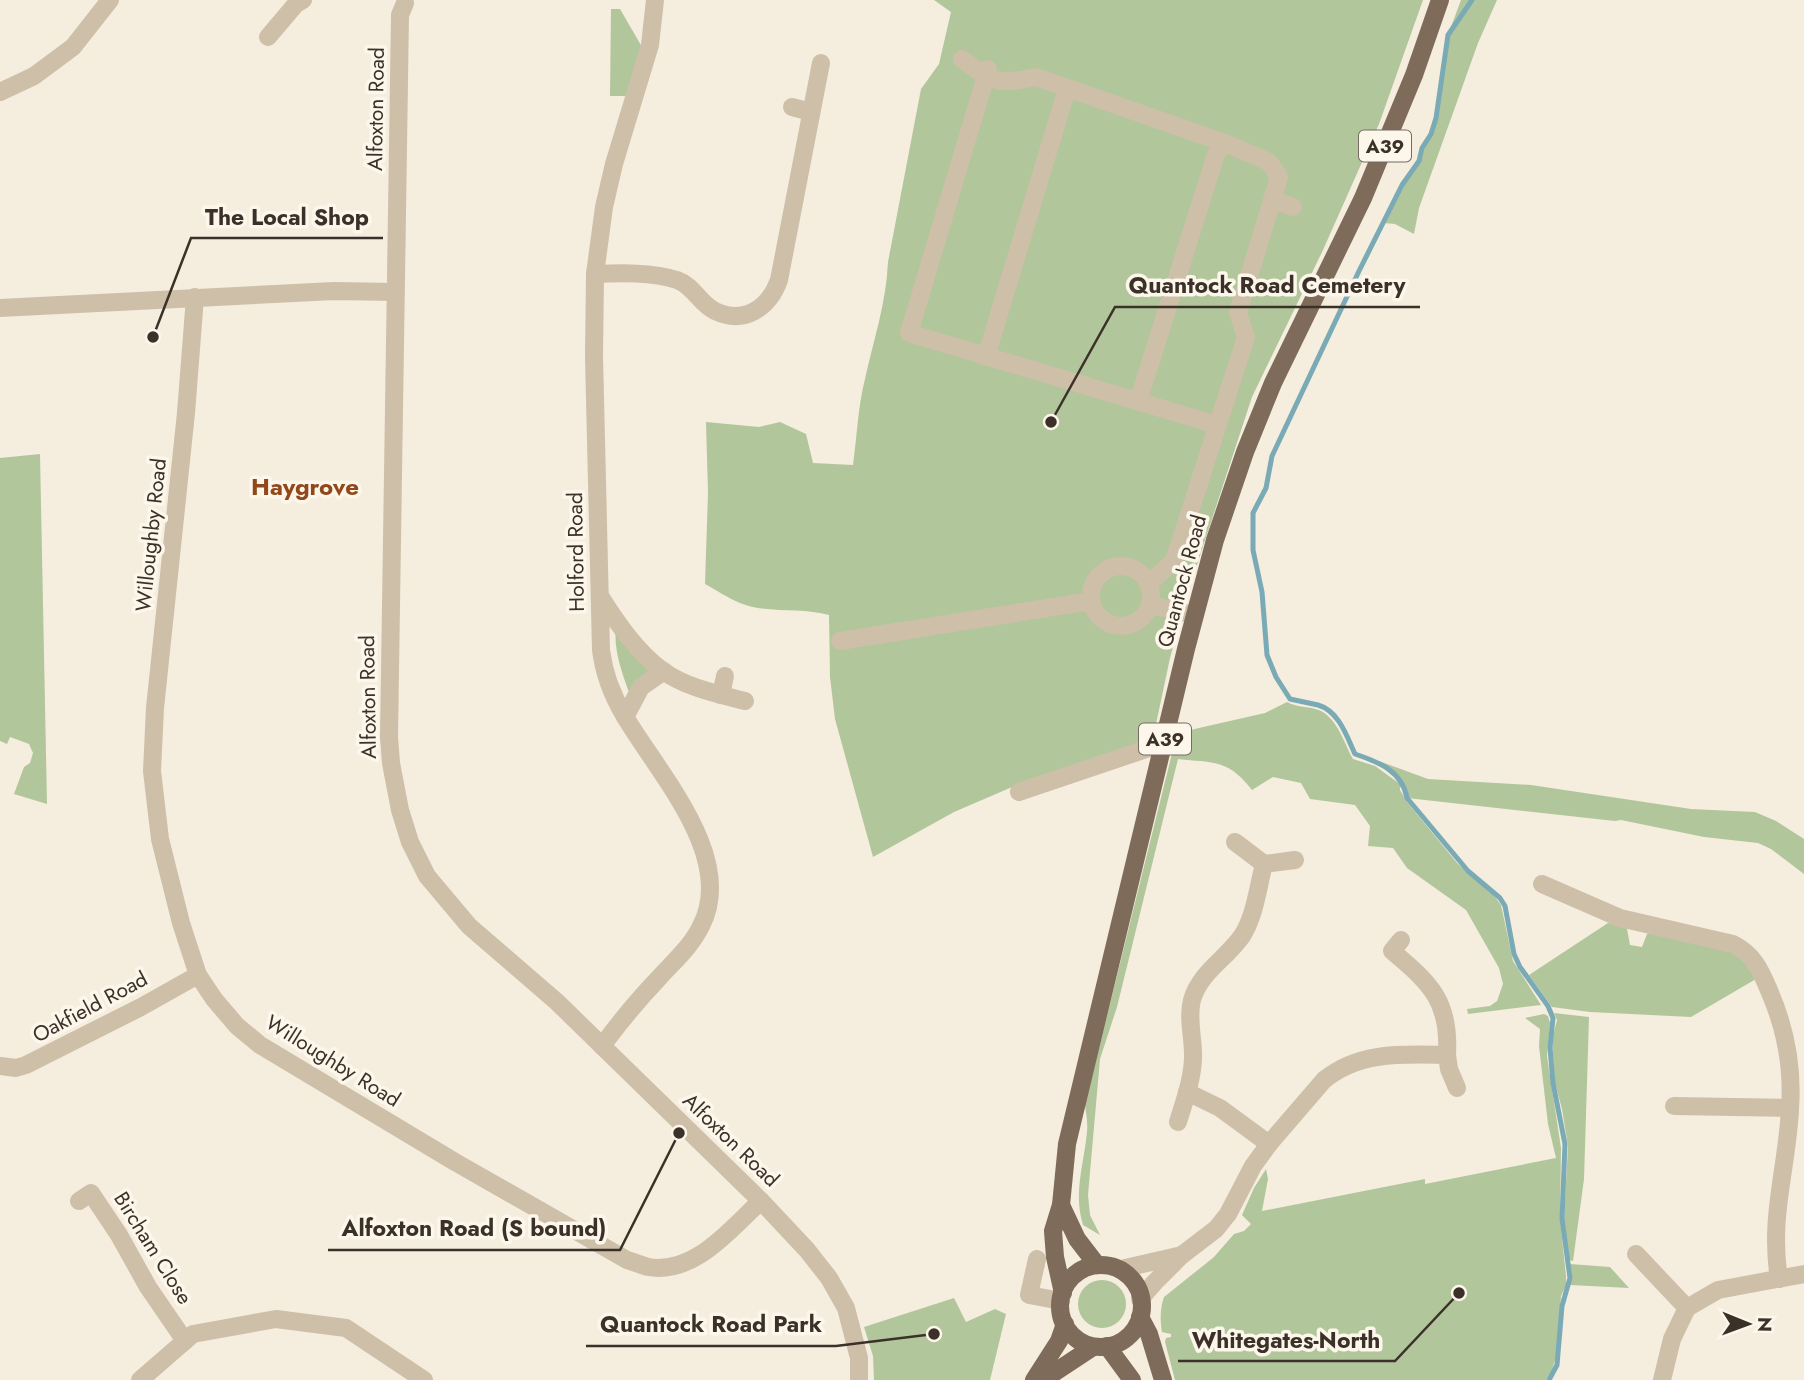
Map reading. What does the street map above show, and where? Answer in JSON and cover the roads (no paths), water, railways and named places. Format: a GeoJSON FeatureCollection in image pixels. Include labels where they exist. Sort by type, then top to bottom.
{"type":"FeatureCollection","features":[{"type":"Feature","properties":{"kind":"main road","name":"Quantock Road"},"geometry":{"type":"LineString","coordinates":[[1062,1297],[1053,1246],[1055,1220],[1061,1205],[1066,1144],[1215,540],[1273,383],[1363,198],[1414,75],[1440,0]]}},
{"type":"Feature","properties":{"kind":"main road","name":"Quantock Road"},"geometry":{"type":"LineString","coordinates":[[1061,1205],[1077,1239],[1097,1265]]}},
{"type":"Feature","properties":{"kind":"main road"},"geometry":{"type":"LineString","coordinates":[[1062,1297],[1073,1276],[1082,1269],[1097,1265],[1121,1269],[1134,1280],[1163,1380]]}},
{"type":"Feature","properties":{"kind":"main road","name":"A39"},"geometry":{"type":"LineString","coordinates":[[1062,1297],[1065,1324]]}},
{"type":"Feature","properties":{"kind":"main road"},"geometry":{"type":"LineString","coordinates":[[1043,1380],[1100,1346],[1124,1339],[1130,1334],[1140,1308]]}},
{"type":"Feature","properties":{"kind":"main road"},"geometry":{"type":"LineString","coordinates":[[1065,1324],[1079,1341],[1100,1346],[1132,1380]]}},
{"type":"Feature","properties":{"kind":"main road"},"geometry":{"type":"LineString","coordinates":[[1034,1380],[1059,1341],[1065,1324]]}},
{"type":"Feature","properties":{"kind":"street"},"geometry":{"type":"LineString","coordinates":[[0,92],[34,76],[73,47],[110,0]]}},
{"type":"Feature","properties":{"kind":"street"},"geometry":{"type":"LineString","coordinates":[[280,33],[296,4],[303,0]]}},
{"type":"Feature","properties":{"kind":"street","name":"Holford Road"},"geometry":{"type":"LineString","coordinates":[[602,1045],[701,928],[710,905],[712,884],[707,863],[685,809],[625,716],[604,668],[594,356],[595,274],[604,207],[614,164],[650,45],[655,0]]}},
{"type":"Feature","properties":{"kind":"street","name":"Alfoxton Road"},"geometry":{"type":"LineString","coordinates":[[405,1],[400,15],[389,737],[400,810],[417,859],[427,876],[469,926],[602,1045],[761,1201],[807,1250],[829,1278],[846,1308],[859,1358],[859,1380]]}},
{"type":"Feature","properties":{"kind":"street"},"geometry":{"type":"LineString","coordinates":[[962,59],[1007,83],[1036,77],[1224,143],[1269,162],[1279,177],[1238,313],[1246,338],[1174,561],[1148,584]]}},
{"type":"Feature","properties":{"kind":"street"},"geometry":{"type":"LineString","coordinates":[[595,274],[619,273],[674,279],[695,291],[714,311],[732,316],[744,315],[767,304],[779,281],[821,63]]}},
{"type":"Feature","properties":{"kind":"street"},"geometry":{"type":"LineString","coordinates":[[987,73],[909,333],[1217,425]]}},
{"type":"Feature","properties":{"kind":"street"},"geometry":{"type":"LineString","coordinates":[[986,357],[1067,89]]}},
{"type":"Feature","properties":{"kind":"street"},"geometry":{"type":"LineString","coordinates":[[792,107],[811,112]]}},
{"type":"Feature","properties":{"kind":"street"},"geometry":{"type":"LineString","coordinates":[[1138,402],[1216,154],[1224,143]]}},
{"type":"Feature","properties":{"kind":"street"},"geometry":{"type":"LineString","coordinates":[[1273,200],[1293,207]]}},
{"type":"Feature","properties":{"kind":"street"},"geometry":{"type":"LineString","coordinates":[[0,308],[334,291],[395,292]]}},
{"type":"Feature","properties":{"kind":"street","name":"Willoughby Road"},"geometry":{"type":"LineString","coordinates":[[195,297],[186,413],[155,708],[152,771],[160,839],[181,923],[198,975],[237,1026],[260,1045],[455,1162],[627,1260],[649,1267],[670,1267],[697,1258],[761,1201]]}},
{"type":"Feature","properties":{"kind":"street"},"geometry":{"type":"LineString","coordinates":[[1116,566],[1135,570],[1148,584],[1151,593],[1146,613],[1130,625],[1120,627],[1101,619],[1090,601],[1099,575],[1116,566]]}},
{"type":"Feature","properties":{"kind":"street"},"geometry":{"type":"LineString","coordinates":[[600,596],[626,634],[664,671],[688,684],[745,701]]}},
{"type":"Feature","properties":{"kind":"street"},"geometry":{"type":"LineString","coordinates":[[840,641],[1090,601]]}},
{"type":"Feature","properties":{"kind":"street"},"geometry":{"type":"LineString","coordinates":[[1150,605],[1195,615]]}},
{"type":"Feature","properties":{"kind":"street"},"geometry":{"type":"LineString","coordinates":[[625,716],[641,687],[664,671]]}},
{"type":"Feature","properties":{"kind":"street"},"geometry":{"type":"LineString","coordinates":[[721,695],[725,676]]}},
{"type":"Feature","properties":{"kind":"street"},"geometry":{"type":"LineString","coordinates":[[1019,792],[1164,744]]}},
{"type":"Feature","properties":{"kind":"street"},"geometry":{"type":"LineString","coordinates":[[1235,842],[1264,864],[1295,860]]}},
{"type":"Feature","properties":{"kind":"street"},"geometry":{"type":"LineString","coordinates":[[1178,1122],[1188,1092],[1193,1059],[1190,1015],[1192,1001],[1204,977],[1241,938],[1250,922],[1264,864]]}},
{"type":"Feature","properties":{"kind":"street"},"geometry":{"type":"LineString","coordinates":[[1542,884],[1620,918],[1733,944],[1752,957],[1774,1002],[1786,1042],[1790,1072],[1790,1108],[1774,1226],[1779,1279]]}},
{"type":"Feature","properties":{"kind":"street"},"geometry":{"type":"LineString","coordinates":[[1392,951],[1424,980],[1440,1003],[1447,1023],[1449,1069],[1457,1088]]}},
{"type":"Feature","properties":{"kind":"street","name":"Oakfield Road"},"geometry":{"type":"LineString","coordinates":[[0,1066],[16,1068],[34,1062],[198,975]]}},
{"type":"Feature","properties":{"kind":"street"},"geometry":{"type":"LineString","coordinates":[[1140,1308],[1182,1255],[1203,1240],[1228,1214],[1253,1166],[1324,1080],[1350,1063],[1374,1056],[1447,1055]]}},
{"type":"Feature","properties":{"kind":"street"},"geometry":{"type":"LineString","coordinates":[[1188,1092],[1220,1108],[1269,1144]]}},
{"type":"Feature","properties":{"kind":"street"},"geometry":{"type":"LineString","coordinates":[[1674,1106],[1790,1108]]}},
{"type":"Feature","properties":{"kind":"street","name":"Bircham Close"},"geometry":{"type":"LineString","coordinates":[[79,1201],[91,1192],[148,1287],[185,1341]]}},
{"type":"Feature","properties":{"kind":"street"},"geometry":{"type":"LineString","coordinates":[[1636,1254],[1687,1308]]}},
{"type":"Feature","properties":{"kind":"street"},"geometry":{"type":"LineString","coordinates":[[1121,1269],[1182,1255]]}},
{"type":"Feature","properties":{"kind":"street"},"geometry":{"type":"LineString","coordinates":[[1037,1259],[1027,1303],[1062,1297]]}},
{"type":"Feature","properties":{"kind":"street"},"geometry":{"type":"LineString","coordinates":[[1662,1380],[1672,1339],[1687,1308],[1718,1290],[1804,1274]]}},
{"type":"Feature","properties":{"kind":"street"},"geometry":{"type":"LineString","coordinates":[[140,1380],[193,1334],[276,1319],[346,1328],[424,1380]]}},
{"type":"Feature","properties":{"kind":"waterway"},"geometry":{"type":"LineString","coordinates":[[1472,0],[1448,35],[1436,118],[1431,134],[1359,271],[1272,456],[1266,488],[1253,513],[1253,550],[1262,592],[1267,655],[1276,677],[1290,699],[1318,705],[1332,713],[1355,754],[1373,760],[1395,774],[1407,798],[1468,871],[1500,898],[1505,906],[1514,954],[1553,1018],[1550,1047],[1553,1083],[1565,1144],[1562,1219],[1570,1278],[1562,1306],[1557,1365],[1549,1380]]}},
{"type":"Feature","properties":{"kind":"place","name":"The Local Shop"},"geometry":{"type":"Point","coordinates":[153,337]}},
{"type":"Feature","properties":{"kind":"place","name":"Quantock Road Cemetery"},"geometry":{"type":"Point","coordinates":[1051,422]}},
{"type":"Feature","properties":{"kind":"place","name":"Alfoxton Road (S bound)"},"geometry":{"type":"Point","coordinates":[679,1133]}},
{"type":"Feature","properties":{"kind":"place","name":"Whitegates-North"},"geometry":{"type":"Point","coordinates":[1459,1293]}},
{"type":"Feature","properties":{"kind":"place","name":"Quantock Road Park"},"geometry":{"type":"Point","coordinates":[934,1334]}},
{"type":"Feature","properties":{"kind":"district","name":"Haygrove"},"geometry":{"type":"Point","coordinates":[305,486]}}]}
